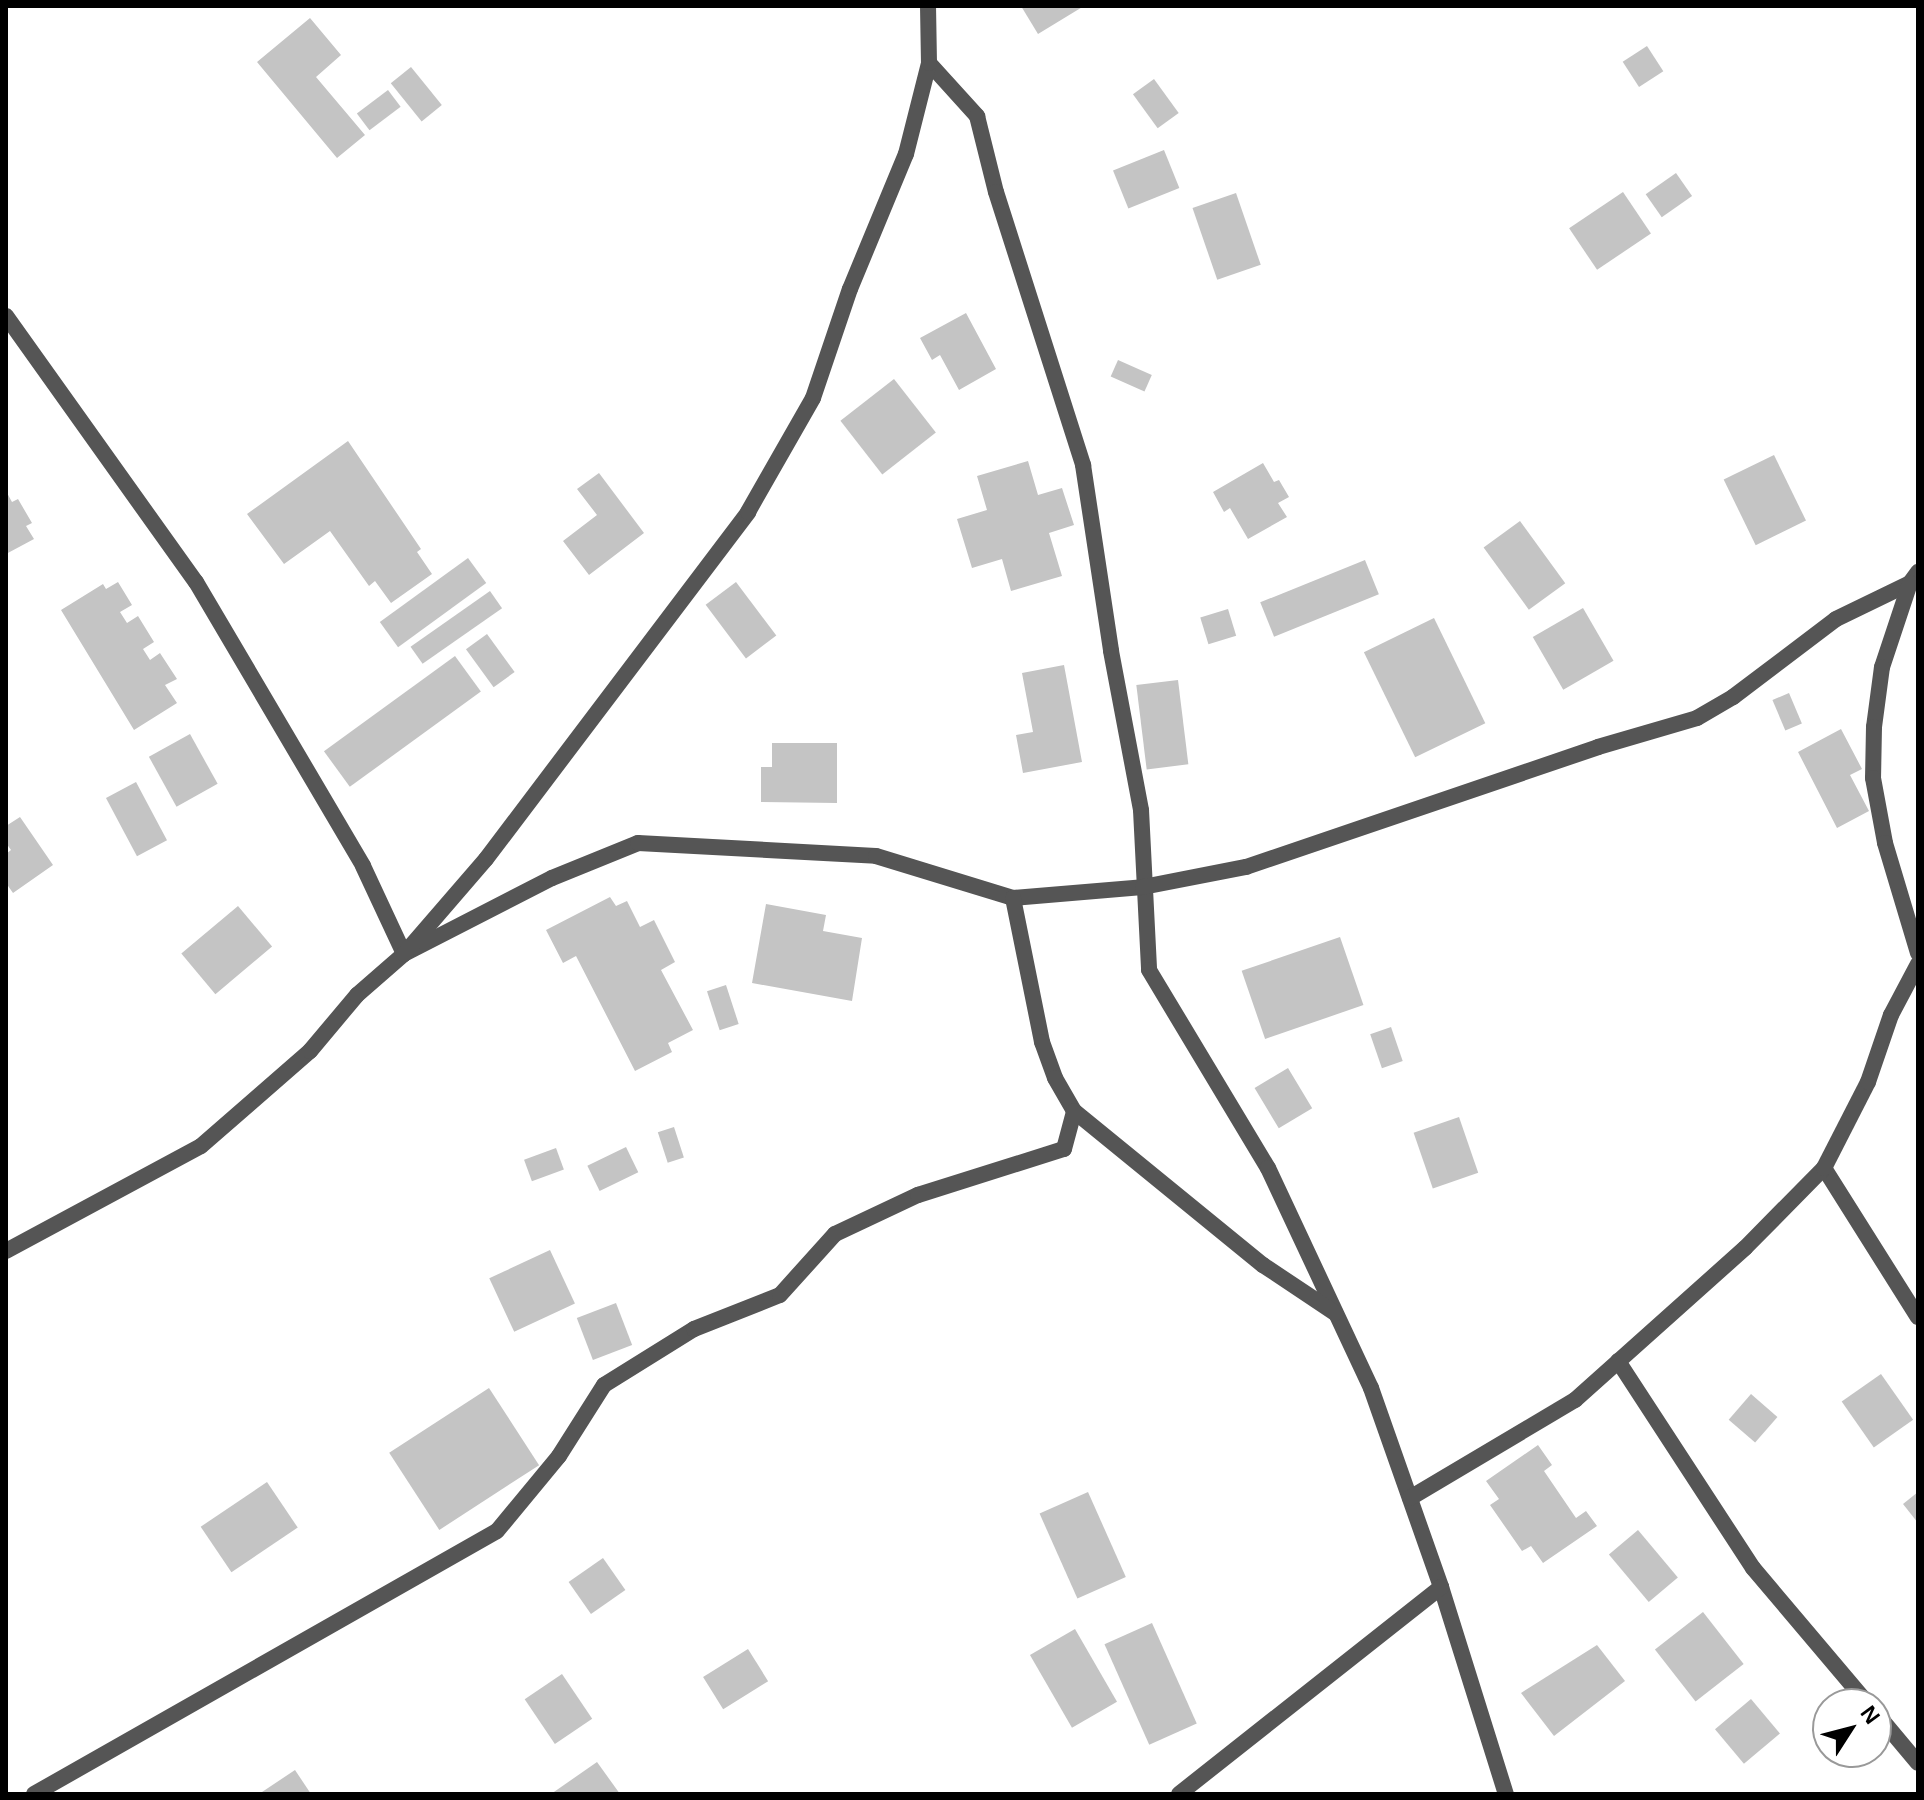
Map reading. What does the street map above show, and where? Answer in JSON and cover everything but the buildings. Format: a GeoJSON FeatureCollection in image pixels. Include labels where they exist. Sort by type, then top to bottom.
{"type":"FeatureCollection","features":[{"type":"Feature","properties":{"kind":"street"},"geometry":{"type":"LineString","coordinates":[[6,1251],[201,1146],[310,1051],[357,995],[404,954],[486,859],[748,512],[813,398],[850,289],[906,154],[929,63],[928,6]]}},
{"type":"Feature","properties":{"kind":"street"},"geometry":{"type":"LineString","coordinates":[[929,63],[977,116],[996,192],[1083,465],[1111,651],[1141,810],[1149,970],[1268,1168],[1371,1388],[1441,1587],[1506,1794]]}},
{"type":"Feature","properties":{"kind":"street"},"geometry":{"type":"LineString","coordinates":[[6,316],[196,582],[363,866],[404,954]]}},
{"type":"Feature","properties":{"kind":"street"},"geometry":{"type":"LineString","coordinates":[[404,954],[552,878],[638,843],[876,856],[1013,898],[1143,887],[1246,867],[1598,747],[1697,718],[1733,697],[1836,619],[1914,578]]}},
{"type":"Feature","properties":{"kind":"street"},"geometry":{"type":"LineString","coordinates":[[1914,578],[1882,667],[1874,727],[1873,778],[1885,843],[1918,953]]}},
{"type":"Feature","properties":{"kind":"street"},"geometry":{"type":"LineString","coordinates":[[1013,898],[1042,1042],[1055,1078],[1074,1111],[1263,1265],[1337,1314]]}},
{"type":"Feature","properties":{"kind":"street"},"geometry":{"type":"LineString","coordinates":[[1410,1498],[1575,1400],[1745,1248],[1824,1168],[1868,1082],[1891,1015],[1918,964]]}},
{"type":"Feature","properties":{"kind":"street"},"geometry":{"type":"LineString","coordinates":[[34,1794],[497,1531],[559,1456],[604,1385],[694,1329],[780,1295],[835,1234],[918,1195],[1064,1149],[1074,1111]]}},
{"type":"Feature","properties":{"kind":"street"},"geometry":{"type":"LineString","coordinates":[[1824,1168],[1918,1317]]}},
{"type":"Feature","properties":{"kind":"street"},"geometry":{"type":"LineString","coordinates":[[1618,1361],[1753,1568],[1854,1688]]}},
{"type":"Feature","properties":{"kind":"street"},"geometry":{"type":"LineString","coordinates":[[1179,1794],[1441,1587]]}},
{"type":"Feature","properties":{"kind":"street"},"geometry":{"type":"LineString","coordinates":[[1892,1732],[1918,1763]]}}]}
